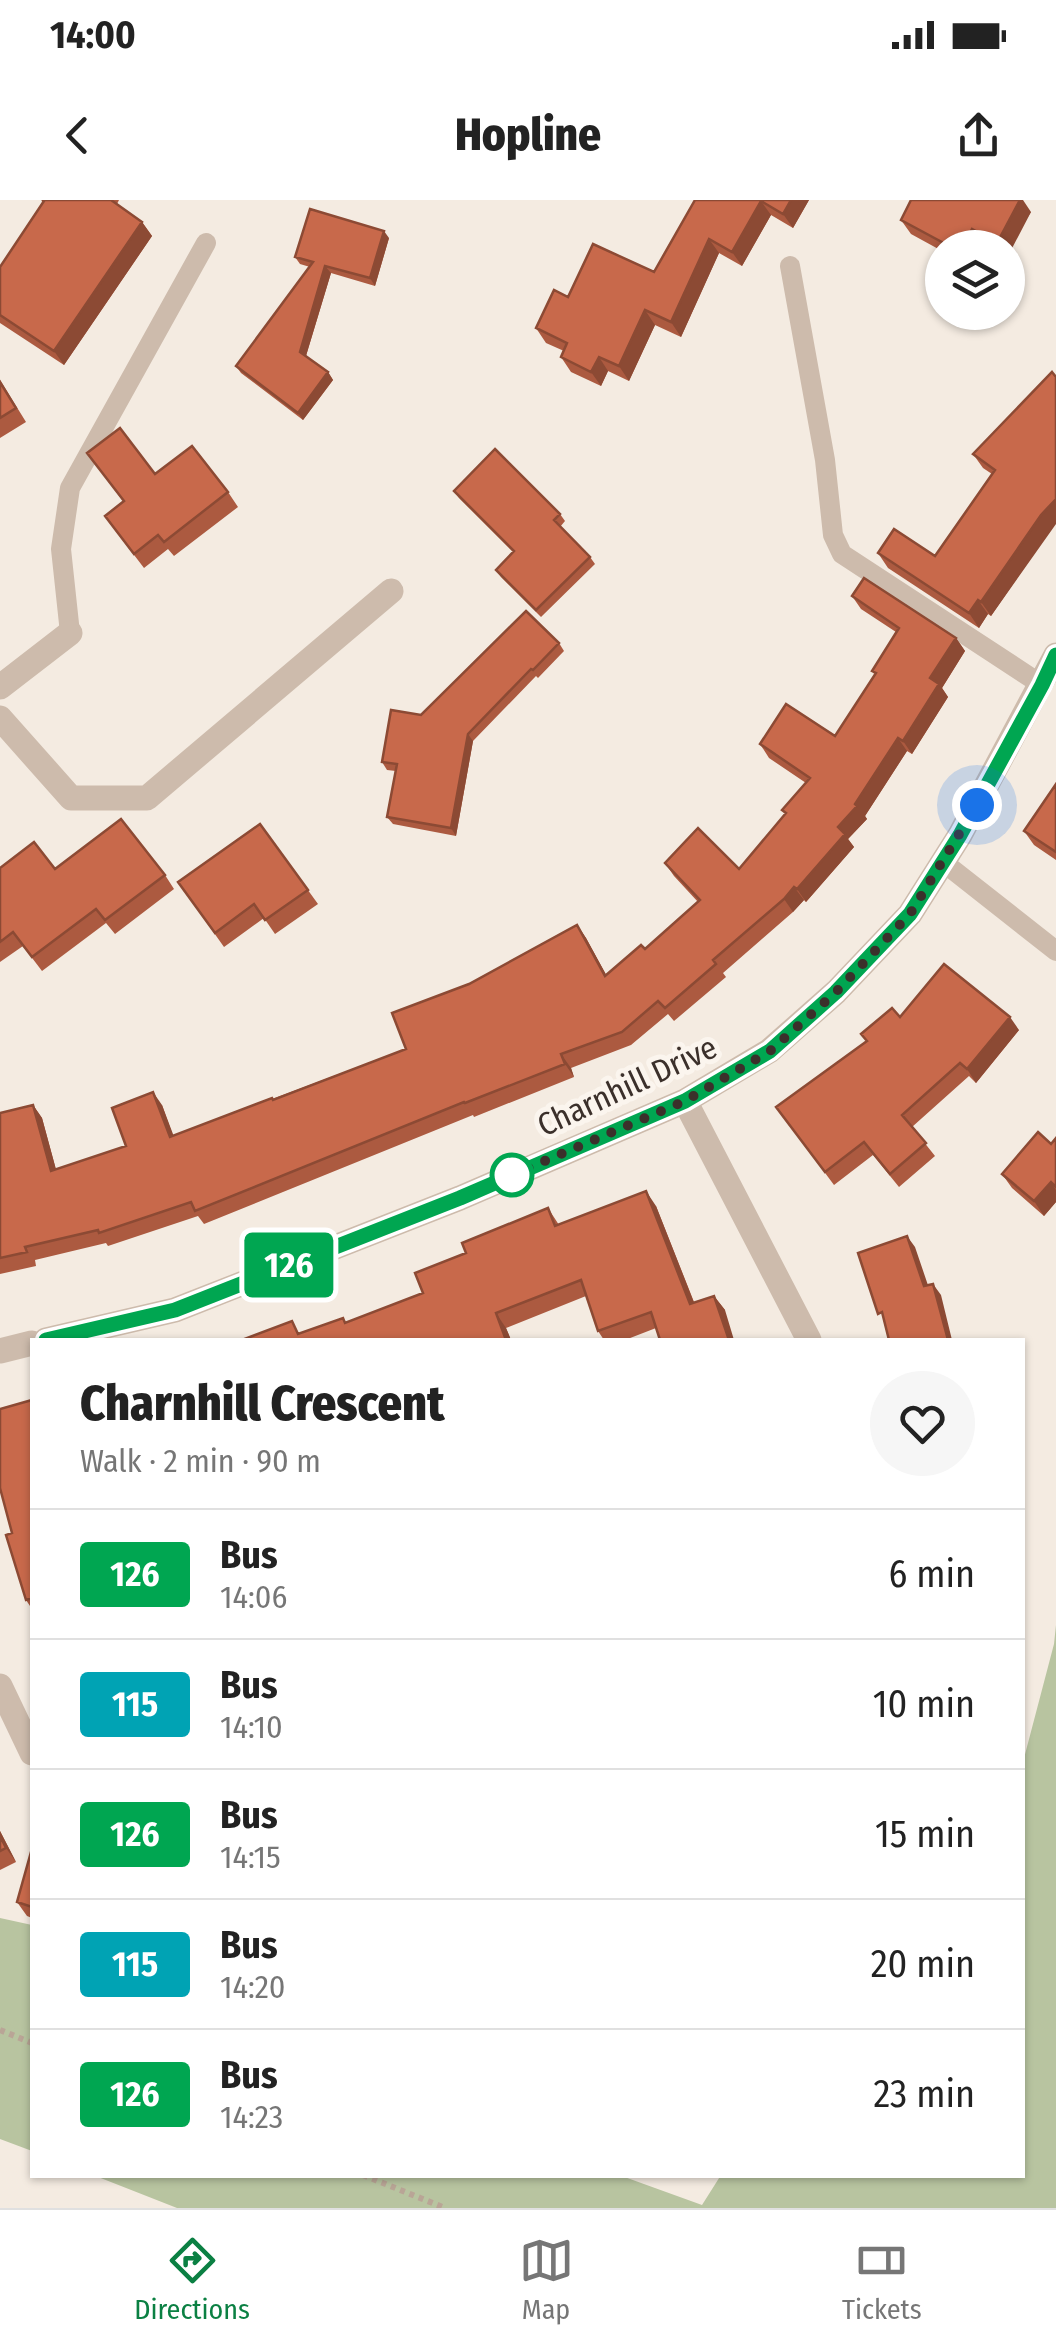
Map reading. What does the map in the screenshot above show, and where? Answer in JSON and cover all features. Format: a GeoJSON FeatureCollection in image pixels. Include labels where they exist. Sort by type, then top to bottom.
{"type":"FeatureCollection","features":[{"type":"Feature","properties":{"kind":"street"},"geometry":{"type":"LineString","coordinates":[[0,718],[71,798],[147,798],[391,591]]}},
{"type":"Feature","properties":{"kind":"street"},"geometry":{"type":"LineString","coordinates":[[0,688],[70,633]]}},
{"type":"Feature","properties":{"kind":"street","name":"Charnhill Drive"},"geometry":{"type":"LineString","coordinates":[[55,1338],[175,1310],[460,1198],[685,1101],[770,1051],[836,992],[910,914],[970,818],[1056,655]]}},
{"type":"Feature","properties":{"kind":"street"},"geometry":{"type":"LineString","coordinates":[[685,1101],[809,1338]]}},
{"type":"Feature","properties":{"kind":"street"},"geometry":{"type":"LineString","coordinates":[[0,1351],[30,1344]]}},
{"type":"Feature","properties":{"kind":"street"},"geometry":{"type":"LineString","coordinates":[[0,1686],[30,1748]]}},
{"type":"Feature","properties":{"kind":"lane"},"geometry":{"type":"LineString","coordinates":[[70,633],[61,549],[70,488],[206,244]]}},
{"type":"Feature","properties":{"kind":"lane"},"geometry":{"type":"LineString","coordinates":[[790,266],[825,460],[834,534],[842,554],[1042,685]]}},
{"type":"Feature","properties":{"kind":"lane"},"geometry":{"type":"LineString","coordinates":[[943,862],[1056,951]]}},
{"type":"Feature","properties":{"kind":"path"},"geometry":{"type":"LineString","coordinates":[[0,2030],[30,2042]]}},
{"type":"Feature","properties":{"kind":"path"},"geometry":{"type":"LineString","coordinates":[[370,2178],[445,2208]]}},
{"type":"Feature","properties":{"kind":"green space"},"geometry":{"type":"Polygon","coordinates":[[[1056,1625],[1056,2208],[177,2208],[101,2178],[627,2178],[702,2205],[719,2178],[1025,2178],[1025,1754],[1056,1625]]]}},
{"type":"Feature","properties":{"kind":"green space"},"geometry":{"type":"Polygon","coordinates":[[[0,1918],[30,1925],[30,2150],[0,2139],[0,1918]]]}},
{"type":"Feature","properties":{"kind":"building"},"geometry":{"type":"Polygon","coordinates":[[[42,200],[111,200],[142,222],[54,351],[0,315],[0,267],[42,200]]]}},
{"type":"Feature","properties":{"kind":"building"},"geometry":{"type":"Polygon","coordinates":[[[695,200],[791,200],[783,214],[761,201],[732,252],[709,239],[671,322],[645,310],[619,366],[599,357],[591,372],[561,357],[567,343],[536,328],[554,290],[568,297],[593,244],[654,272],[695,200]]]}},
{"type":"Feature","properties":{"kind":"building"},"geometry":{"type":"Polygon","coordinates":[[[911,200],[1020,200],[1004,230],[925,233],[901,220],[911,200]]]}},
{"type":"Feature","properties":{"kind":"building"},"geometry":{"type":"Polygon","coordinates":[[[310,209],[384,231],[370,278],[325,266],[300,352],[328,372],[298,413],[236,366],[313,262],[295,257],[310,209]]]}},
{"type":"Feature","properties":{"kind":"building"},"geometry":{"type":"Polygon","coordinates":[[[1052,372],[1056,377],[1056,499],[969,613],[878,553],[894,529],[935,556],[995,470],[973,454],[1052,372]]]}},
{"type":"Feature","properties":{"kind":"building"},"geometry":{"type":"Polygon","coordinates":[[[0,382],[16,408],[0,418],[0,382]]]}},
{"type":"Feature","properties":{"kind":"building"},"geometry":{"type":"Polygon","coordinates":[[[120,428],[155,474],[192,446],[228,492],[164,542],[158,535],[134,554],[105,516],[124,501],[87,453],[120,428]]]}},
{"type":"Feature","properties":{"kind":"building"},"geometry":{"type":"Polygon","coordinates":[[[495,449],[560,514],[554,520],[590,557],[536,610],[496,570],[514,551],[454,491],[495,449]]]}},
{"type":"Feature","properties":{"kind":"building"},"geometry":{"type":"Polygon","coordinates":[[[864,578],[956,638],[930,678],[939,684],[903,741],[898,738],[857,806],[838,827],[845,834],[797,889],[794,887],[713,960],[716,964],[665,1008],[658,1001],[622,1032],[561,1054],[565,1064],[195,1211],[191,1202],[99,1233],[98,1230],[25,1247],[27,1252],[0,1258],[0,1113],[33,1105],[51,1171],[126,1146],[112,1108],[153,1092],[170,1137],[406,1049],[392,1013],[469,984],[577,925],[605,976],[641,945],[645,949],[700,900],[665,863],[698,828],[739,869],[810,778],[760,744],[786,704],[835,736],[876,673],[872,671],[899,628],[852,596],[864,578]]]}},
{"type":"Feature","properties":{"kind":"building"},"geometry":{"type":"Polygon","coordinates":[[[526,611],[559,643],[468,734],[451,828],[387,817],[397,764],[382,762],[391,710],[421,715],[526,611]]]}},
{"type":"Feature","properties":{"kind":"building"},"geometry":{"type":"Polygon","coordinates":[[[1056,784],[1056,852],[1024,831],[1056,784]]]}},
{"type":"Feature","properties":{"kind":"building"},"geometry":{"type":"Polygon","coordinates":[[[121,819],[165,875],[105,920],[96,909],[32,957],[13,932],[0,942],[0,868],[34,842],[55,869],[121,819]]]}},
{"type":"Feature","properties":{"kind":"building"},"geometry":{"type":"Polygon","coordinates":[[[260,824],[308,890],[265,920],[254,904],[215,933],[178,882],[260,824]]]}},
{"type":"Feature","properties":{"kind":"building"},"geometry":{"type":"Polygon","coordinates":[[[944,964],[1010,1017],[967,1069],[960,1063],[902,1115],[926,1143],[890,1174],[864,1142],[825,1172],[776,1107],[867,1041],[861,1034],[892,1008],[900,1017],[944,964]]]}},
{"type":"Feature","properties":{"kind":"building"},"geometry":{"type":"Polygon","coordinates":[[[1038,1132],[1051,1144],[1056,1138],[1056,1187],[1051,1182],[1034,1201],[1002,1174],[1038,1132]]]}},
{"type":"Feature","properties":{"kind":"building"},"geometry":{"type":"Polygon","coordinates":[[[646,1191],[690,1304],[714,1296],[728,1338],[659,1338],[651,1312],[598,1331],[581,1280],[496,1313],[505,1338],[247,1338],[292,1321],[298,1334],[343,1318],[345,1323],[423,1293],[415,1273],[466,1253],[462,1243],[548,1208],[555,1226],[646,1191]]]}},
{"type":"Feature","properties":{"kind":"building"},"geometry":{"type":"Polygon","coordinates":[[[907,1236],[924,1286],[933,1284],[947,1338],[888,1338],[858,1253],[907,1236]]]}},
{"type":"Feature","properties":{"kind":"building"},"geometry":{"type":"Polygon","coordinates":[[[30,1401],[30,1599],[26,1600],[6,1535],[12,1533],[0,1488],[0,1409],[30,1401]]]}},
{"type":"Feature","properties":{"kind":"building"},"geometry":{"type":"Polygon","coordinates":[[[30,1856],[30,1906],[17,1902],[30,1856]]]}},
{"type":"Feature","properties":{"kind":"bus line","name":"126"},"geometry":{"type":"LineString","coordinates":[[55,1338],[175,1310],[460,1198],[685,1101],[770,1051],[836,992],[910,914],[960,835],[1056,655]]}},
{"type":"Feature","properties":{"kind":"route"},"geometry":{"type":"LineString","coordinates":[[512,1175],[685,1101],[770,1051],[836,992],[910,914],[977,805]]}}]}
